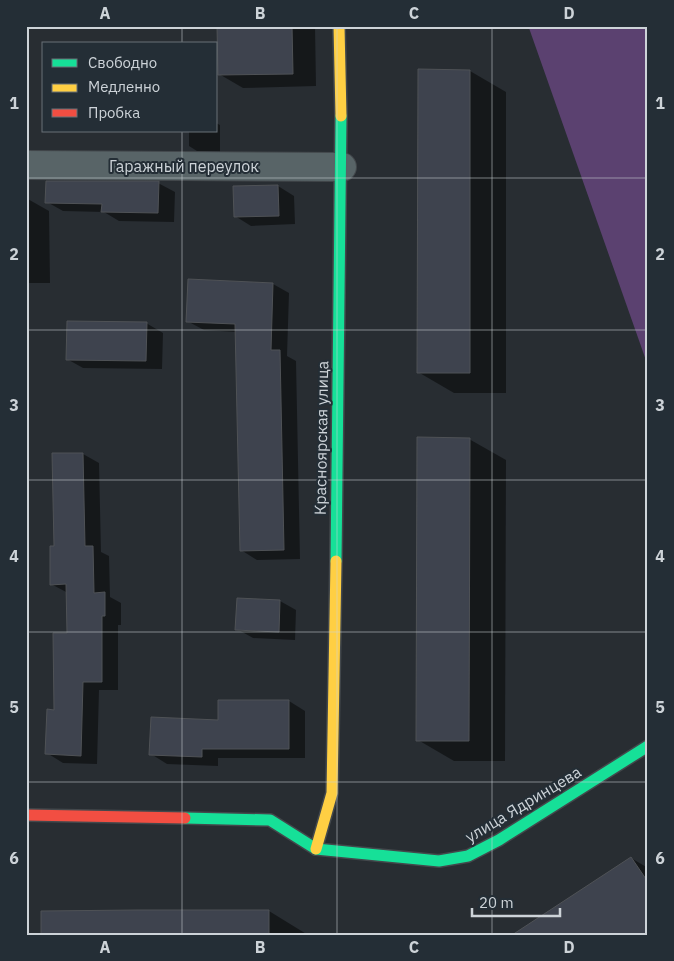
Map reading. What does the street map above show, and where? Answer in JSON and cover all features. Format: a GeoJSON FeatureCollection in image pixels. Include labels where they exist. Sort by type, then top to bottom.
{"type":"FeatureCollection","features":[{"type":"Feature","properties":{"kind":"street","name":"Красноярская улица"},"geometry":{"type":"LineString","coordinates":[[316,849],[332,793],[342,167],[339,26]]}},
{"type":"Feature","properties":{"kind":"street","name":"Гаражный переулок"},"geometry":{"type":"LineString","coordinates":[[26,165],[342,167]]}},
{"type":"Feature","properties":{"kind":"street","name":"улица Ядринцева"},"geometry":{"type":"LineString","coordinates":[[316,849],[439,862],[468,856],[498,840],[648,746]]}},
{"type":"Feature","properties":{"kind":"street"},"geometry":{"type":"LineString","coordinates":[[26,816],[270,820],[316,849]]}},
{"type":"Feature","properties":{"kind":"shaded area"},"geometry":{"type":"Polygon","coordinates":[[[529,26],[648,26],[648,366],[529,28],[529,26]]]}},
{"type":"Feature","properties":{"kind":"building"},"geometry":{"type":"Polygon","coordinates":[[[217,26],[292,26],[293,74],[218,75],[217,26]]]}},
{"type":"Feature","properties":{"kind":"building"},"geometry":{"type":"Polygon","coordinates":[[[418,69],[470,70],[470,373],[417,373],[418,69]]]}},
{"type":"Feature","properties":{"kind":"building"},"geometry":{"type":"Polygon","coordinates":[[[46,181],[159,181],[158,213],[101,212],[102,204],[45,203],[46,181]]]}},
{"type":"Feature","properties":{"kind":"building"},"geometry":{"type":"Polygon","coordinates":[[[278,185],[279,216],[234,217],[233,186],[278,185]]]}},
{"type":"Feature","properties":{"kind":"building"},"geometry":{"type":"Polygon","coordinates":[[[188,279],[273,283],[271,350],[280,350],[284,550],[240,551],[235,324],[186,322],[188,279]]]}},
{"type":"Feature","properties":{"kind":"building"},"geometry":{"type":"Polygon","coordinates":[[[67,321],[147,322],[146,361],[66,360],[67,321]]]}},
{"type":"Feature","properties":{"kind":"building"},"geometry":{"type":"Polygon","coordinates":[[[417,437],[470,438],[469,741],[416,741],[417,437]]]}},
{"type":"Feature","properties":{"kind":"building"},"geometry":{"type":"Polygon","coordinates":[[[52,453],[83,453],[85,546],[93,546],[94,593],[105,592],[105,616],[102,616],[102,682],[83,682],[81,756],[45,754],[47,709],[54,710],[53,633],[67,633],[66,584],[50,585],[50,546],[54,546],[52,453]]]}},
{"type":"Feature","properties":{"kind":"building"},"geometry":{"type":"Polygon","coordinates":[[[237,598],[280,600],[279,632],[235,630],[237,598]]]}},
{"type":"Feature","properties":{"kind":"building"},"geometry":{"type":"Polygon","coordinates":[[[218,700],[289,700],[289,749],[202,749],[202,757],[149,755],[151,717],[218,720],[218,700]]]}},
{"type":"Feature","properties":{"kind":"building"},"geometry":{"type":"Polygon","coordinates":[[[631,857],[648,882],[648,935],[512,935],[631,857]]]}},
{"type":"Feature","properties":{"kind":"building"},"geometry":{"type":"Polygon","coordinates":[[[269,910],[269,935],[41,935],[41,911],[269,910]]]}},
{"type":"Feature","properties":{"kind":"traffic: fast"},"geometry":{"type":"LineString","coordinates":[[336,561],[341,116]]}},
{"type":"Feature","properties":{"kind":"traffic: fast"},"geometry":{"type":"LineString","coordinates":[[185,818],[270,820],[316,849],[439,861],[468,856],[499,840],[648,746]]}},
{"type":"Feature","properties":{"kind":"traffic: slow"},"geometry":{"type":"LineString","coordinates":[[339,26],[341,116]]}},
{"type":"Feature","properties":{"kind":"traffic: slow"},"geometry":{"type":"LineString","coordinates":[[316,849],[332,793],[336,561]]}},
{"type":"Feature","properties":{"kind":"traffic: jam"},"geometry":{"type":"LineString","coordinates":[[26,815],[185,818]]}}]}
